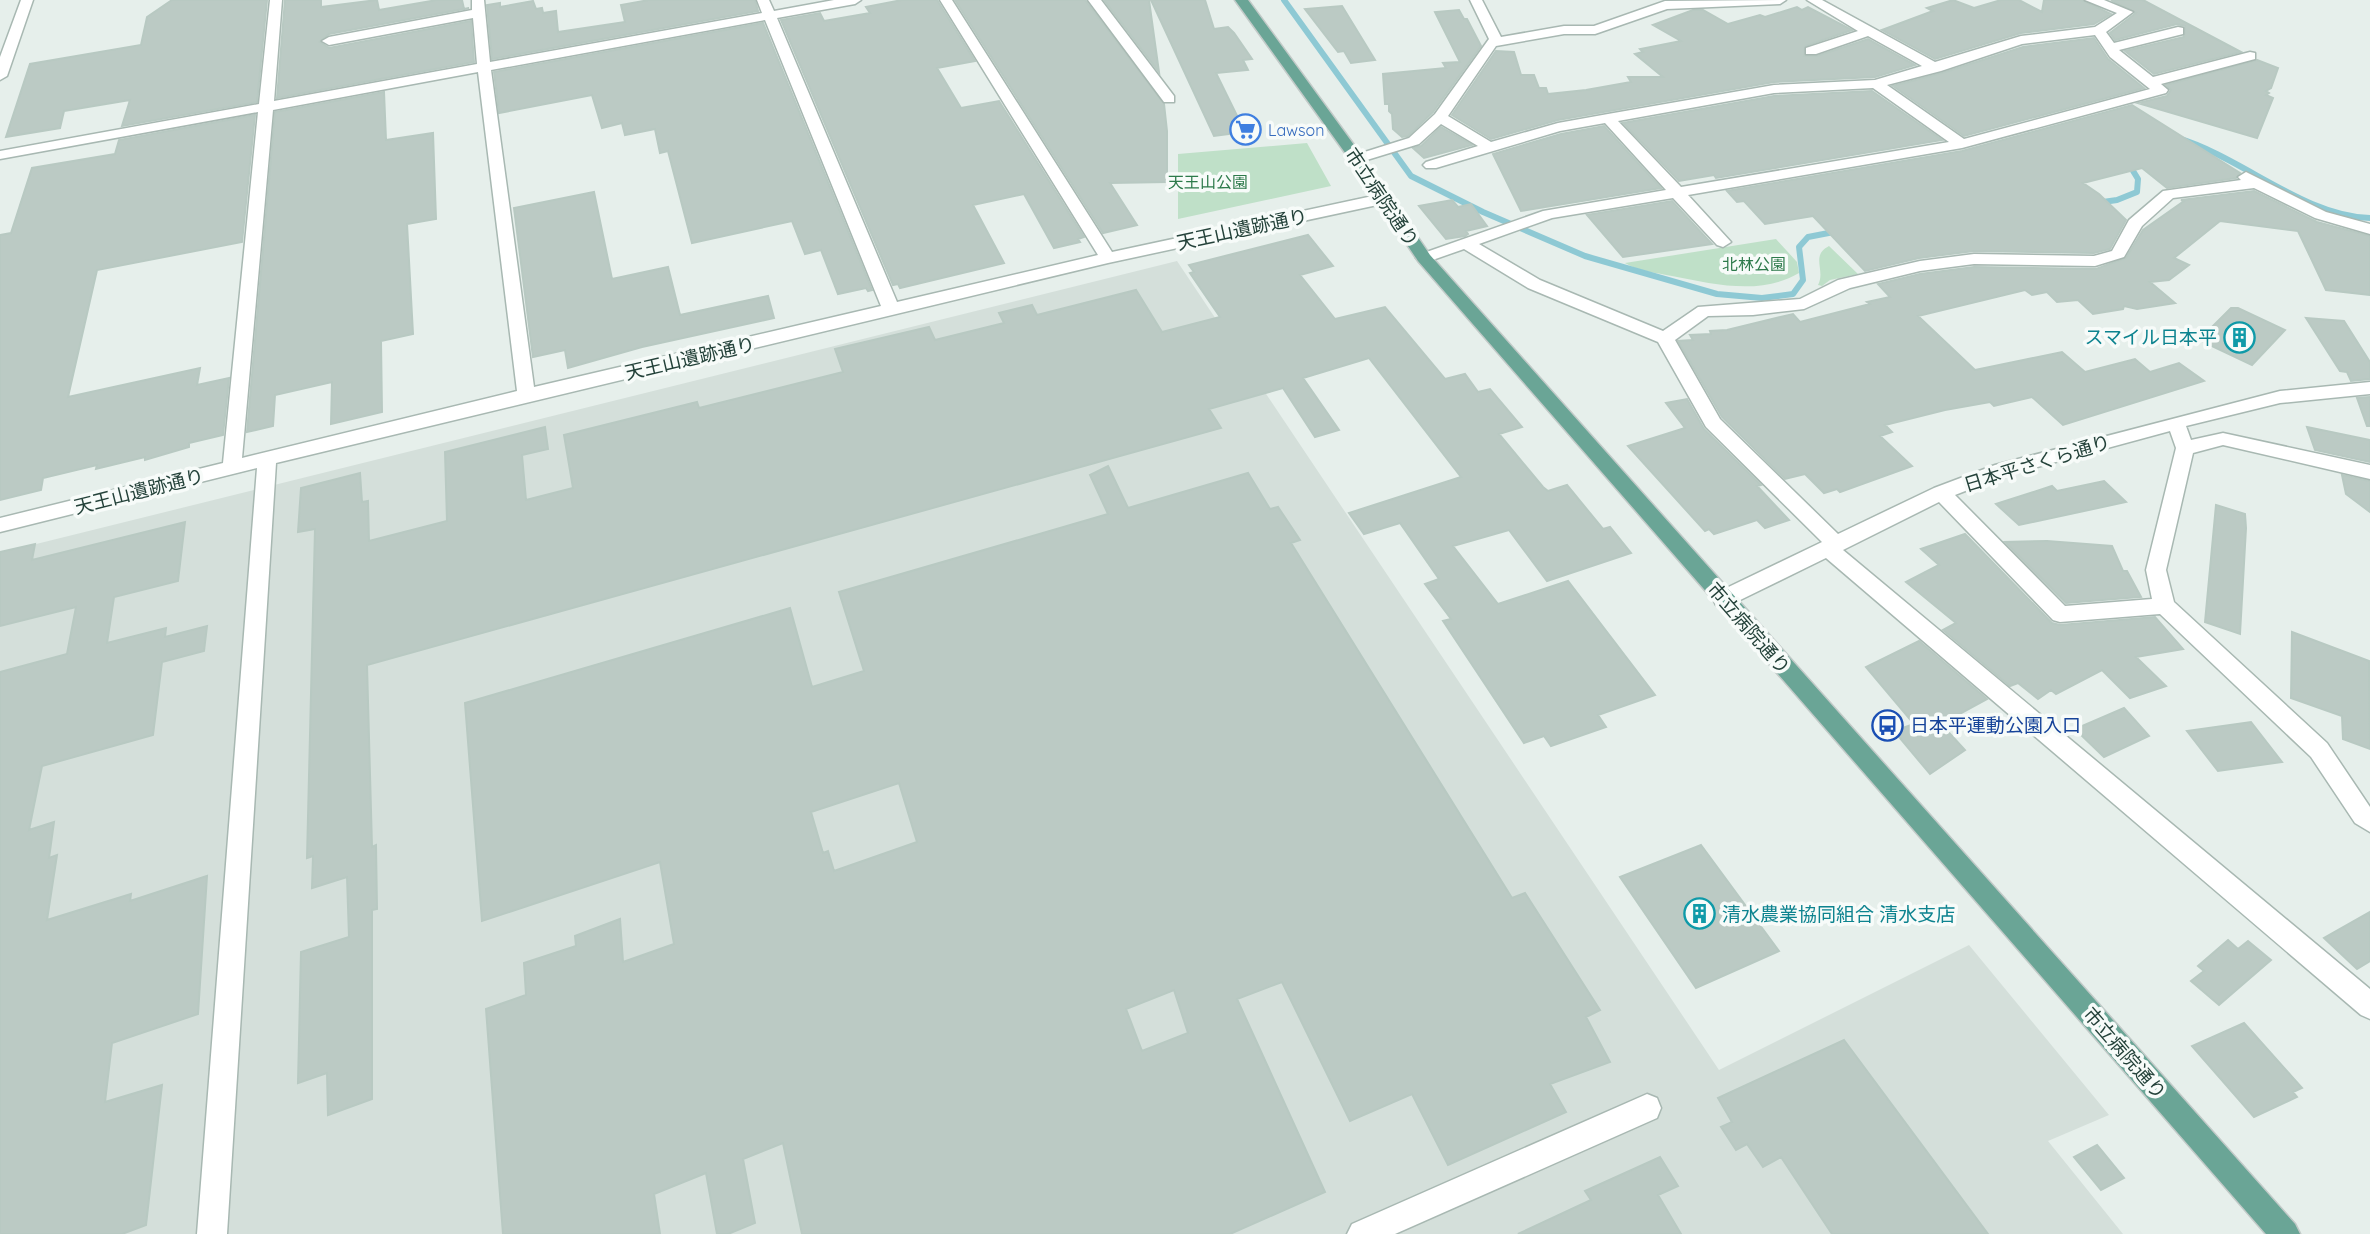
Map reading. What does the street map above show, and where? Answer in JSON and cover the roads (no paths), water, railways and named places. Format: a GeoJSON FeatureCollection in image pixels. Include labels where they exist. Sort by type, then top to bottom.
{"type":"FeatureCollection","features":[{"type":"Feature","properties":{"kind":"main road","name":"市立病院通り"},"geometry":{"type":"LineString","coordinates":[[1241,0],[1357,159],[1424,258],[2285,1234]]}},
{"type":"Feature","properties":{"kind":"street"},"geometry":{"type":"LineString","coordinates":[[0,76],[26,0]]}},
{"type":"Feature","properties":{"kind":"street"},"geometry":{"type":"LineString","coordinates":[[232,469],[276,0]]}},
{"type":"Feature","properties":{"kind":"street"},"geometry":{"type":"LineString","coordinates":[[763,0],[892,311]]}},
{"type":"Feature","properties":{"kind":"street"},"geometry":{"type":"LineString","coordinates":[[0,155],[855,0]]}},
{"type":"Feature","properties":{"kind":"street"},"geometry":{"type":"LineString","coordinates":[[946,0],[1108,258]]}},
{"type":"Feature","properties":{"kind":"street"},"geometry":{"type":"LineString","coordinates":[[1094,0],[1169,99]]}},
{"type":"Feature","properties":{"kind":"street"},"geometry":{"type":"LineString","coordinates":[[1476,0],[1497,42]]}},
{"type":"Feature","properties":{"kind":"street"},"geometry":{"type":"LineString","coordinates":[[1357,159],[1414,141],[1440,117],[1491,43],[1564,30],[1595,30],[1665,5],[1780,0]]}},
{"type":"Feature","properties":{"kind":"street"},"geometry":{"type":"LineString","coordinates":[[1813,0],[1936,68]]}},
{"type":"Feature","properties":{"kind":"street"},"geometry":{"type":"LineString","coordinates":[[1431,165],[1558,127],[1774,89],[1876,84],[1936,68],[2021,40],[2099,31],[2127,12],[2091,0]]}},
{"type":"Feature","properties":{"kind":"street"},"geometry":{"type":"LineString","coordinates":[[328,41],[478,6],[526,396]]}},
{"type":"Feature","properties":{"kind":"street"},"geometry":{"type":"LineString","coordinates":[[1811,51],[1870,31]]}},
{"type":"Feature","properties":{"kind":"street"},"geometry":{"type":"LineString","coordinates":[[1424,258],[1549,214],[1962,144],[2161,90],[2110,48],[2099,31]]}},
{"type":"Feature","properties":{"kind":"street"},"geometry":{"type":"LineString","coordinates":[[2110,48],[2178,31]]}},
{"type":"Feature","properties":{"kind":"street"},"geometry":{"type":"LineString","coordinates":[[2151,82],[2249,56]]}},
{"type":"Feature","properties":{"kind":"street"},"geometry":{"type":"LineString","coordinates":[[1876,84],[1962,144]]}},
{"type":"Feature","properties":{"kind":"street"},"geometry":{"type":"LineString","coordinates":[[1440,117],[1489,146]]}},
{"type":"Feature","properties":{"kind":"street"},"geometry":{"type":"LineString","coordinates":[[1608,118],[1723,242]]}},
{"type":"Feature","properties":{"kind":"street"},"geometry":{"type":"LineString","coordinates":[[1665,338],[1704,311],[1753,310],[1804,304],[1844,285],[1920,266],[1974,259],[2095,261],[2118,254],[2135,223],[2168,194],[2251,179],[2337,223],[2370,229]]}},
{"type":"Feature","properties":{"kind":"street","name":"天王山遺跡通り"},"geometry":{"type":"LineString","coordinates":[[0,525],[526,396],[1108,258],[1382,198]]}},
{"type":"Feature","properties":{"kind":"street"},"geometry":{"type":"LineString","coordinates":[[1467,244],[1534,284],[1665,338],[1713,423],[1831,546],[2370,1006]]}},
{"type":"Feature","properties":{"kind":"street","name":"日本平さくら通り"},"geometry":{"type":"LineString","coordinates":[[1723,599],[1941,493],[1995,472],[2280,397],[2370,388]]}},
{"type":"Feature","properties":{"kind":"street"},"geometry":{"type":"LineString","coordinates":[[2176,423],[2185,447],[2157,570],[2164,606],[2319,750],[2363,816],[2370,822]]}},
{"type":"Feature","properties":{"kind":"street"},"geometry":{"type":"LineString","coordinates":[[2185,447],[2223,439],[2370,472]]}},
{"type":"Feature","properties":{"kind":"street"},"geometry":{"type":"LineString","coordinates":[[212,1234],[267,460]]}},
{"type":"Feature","properties":{"kind":"street"},"geometry":{"type":"LineString","coordinates":[[1941,493],[2060,614],[2164,606]]}},
{"type":"Feature","properties":{"kind":"street"},"geometry":{"type":"LineString","coordinates":[[1362,1234],[1647,1108]]}},
{"type":"Feature","properties":{"kind":"waterway"},"geometry":{"type":"LineString","coordinates":[[1284,0],[1411,176],[1483,212],[1585,256],[1717,294],[1762,298],[1793,294],[1803,280],[1799,247],[1808,237],[1839,231]]}},
{"type":"Feature","properties":{"kind":"waterway"},"geometry":{"type":"LineString","coordinates":[[2177,138],[2225,158],[2321,207],[2345,215],[2370,218]]}},
{"type":"Feature","properties":{"kind":"waterway"},"geometry":{"type":"LineString","coordinates":[[2096,203],[2117,200],[2137,192],[2138,179],[2127,161]]}},
{"type":"Feature","properties":{"kind":"place","name":"Lawson"},"geometry":{"type":"Point","coordinates":[1245,130]}},
{"type":"Feature","properties":{"kind":"place","name":"スマイル日本平"},"geometry":{"type":"Point","coordinates":[2240,337]}},
{"type":"Feature","properties":{"kind":"place","name":"日本平運動公園入口"},"geometry":{"type":"Point","coordinates":[1887,725]}},
{"type":"Feature","properties":{"kind":"place","name":"清水農業協同組合 清水支店"},"geometry":{"type":"Point","coordinates":[1699,914]}},
{"type":"Feature","properties":{"kind":"park label","name":"天王山公園"},"geometry":{"type":"Point","coordinates":[1208,182]}},
{"type":"Feature","properties":{"kind":"park label","name":"北林公園"},"geometry":{"type":"Point","coordinates":[1754,264]}}]}
